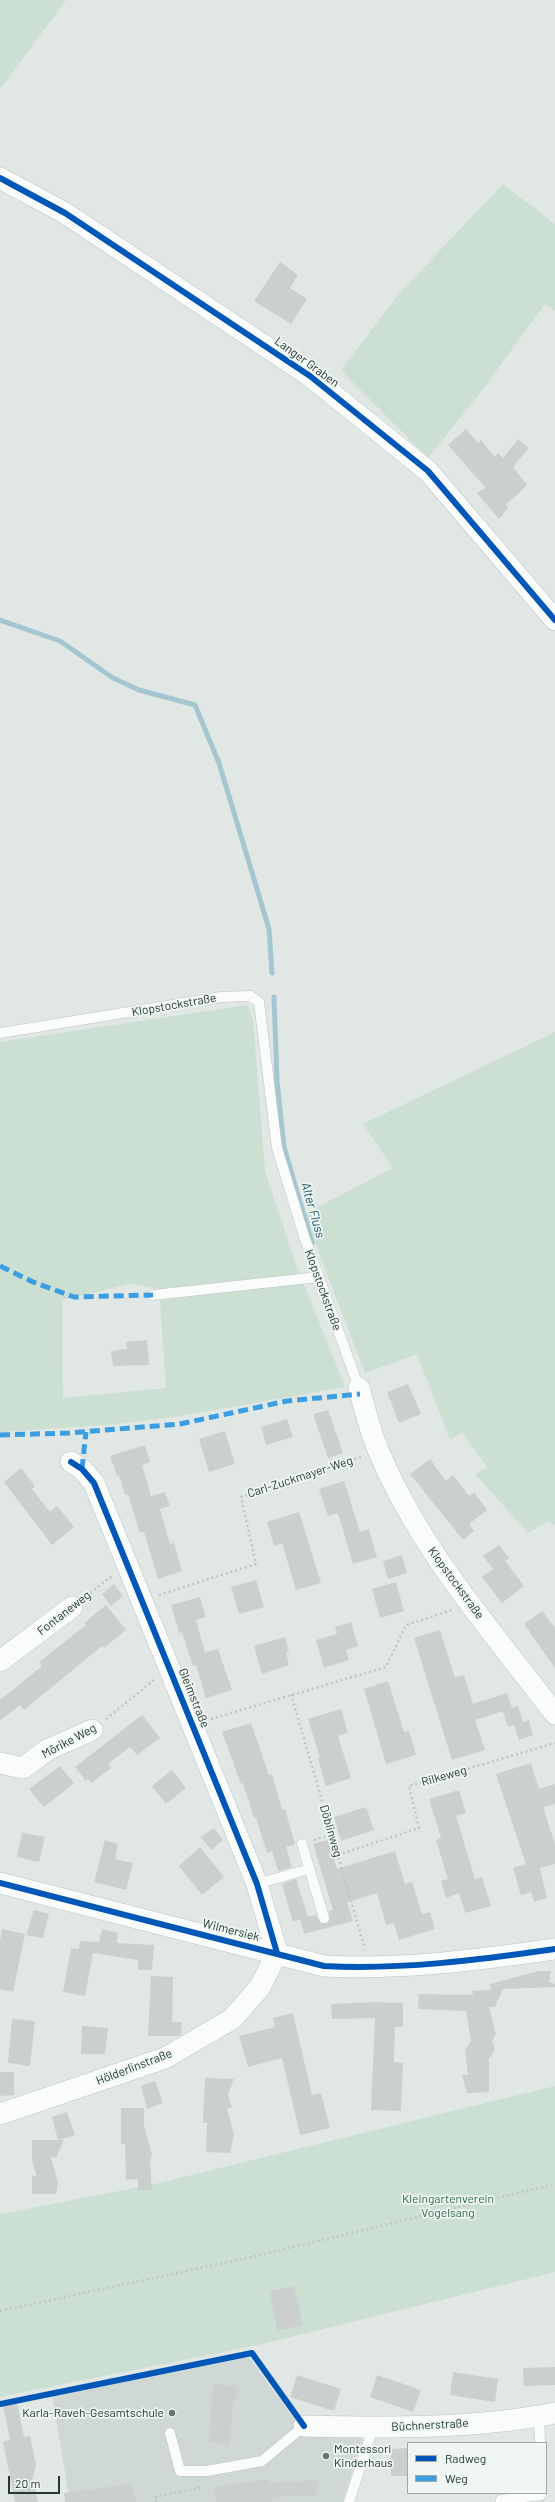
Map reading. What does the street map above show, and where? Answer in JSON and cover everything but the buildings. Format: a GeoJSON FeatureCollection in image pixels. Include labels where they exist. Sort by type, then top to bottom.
{"type":"FeatureCollection","features":[{"type":"Feature","properties":{"kind":"street","name":"Langer Graben"},"geometry":{"type":"LineString","coordinates":[[0,178],[65,213],[310,376],[428,471],[555,620]]}},
{"type":"Feature","properties":{"kind":"street","name":"Klopstockstraße"},"geometry":{"type":"LineString","coordinates":[[359,1388],[378,1452],[412,1519],[439,1561],[555,1714]]}},
{"type":"Feature","properties":{"kind":"street","name":"Gleimstraße"},"geometry":{"type":"LineString","coordinates":[[71,1462],[82,1470],[94,1483],[257,1884],[277,1953]]}},
{"type":"Feature","properties":{"kind":"street","name":"Fontaneweg"},"geometry":{"type":"LineString","coordinates":[[0,1661],[72,1607]]}},
{"type":"Feature","properties":{"kind":"street","name":"Mörike Weg"},"geometry":{"type":"LineString","coordinates":[[0,1763],[24,1768],[48,1750],[92,1730]]}},
{"type":"Feature","properties":{"kind":"street","name":"Wilmersiek"},"geometry":{"type":"LineString","coordinates":[[0,1883],[324,1966],[371,1968],[474,1959],[555,1949]]}},
{"type":"Feature","properties":{"kind":"street","name":"Hölderlinstraße"},"geometry":{"type":"LineString","coordinates":[[0,2114],[165,2058],[232,2020],[260,1987],[277,1953]]}},
{"type":"Feature","properties":{"kind":"street","name":"Büchnerstraße"},"geometry":{"type":"LineString","coordinates":[[304,2426],[373,2428],[456,2425],[547,2414]]}},
{"type":"Feature","properties":{"kind":"lane","name":"Klopstockstraße"},"geometry":{"type":"LineString","coordinates":[[0,1033],[221,997],[250,996],[259,1002],[277,1148],[318,1277],[359,1388]]}},
{"type":"Feature","properties":{"kind":"lane"},"geometry":{"type":"LineString","coordinates":[[153,1295],[318,1277]]}},
{"type":"Feature","properties":{"kind":"lane"},"geometry":{"type":"LineString","coordinates":[[302,1844],[324,1918]]}},
{"type":"Feature","properties":{"kind":"lane"},"geometry":{"type":"LineString","coordinates":[[257,1884],[309,1869]]}},
{"type":"Feature","properties":{"kind":"lane"},"geometry":{"type":"LineString","coordinates":[[540,2442],[547,2414]]}},
{"type":"Feature","properties":{"kind":"lane"},"geometry":{"type":"LineString","coordinates":[[170,2432],[180,2471],[207,2471],[262,2461],[304,2426]]}},
{"type":"Feature","properties":{"kind":"lane"},"geometry":{"type":"LineString","coordinates":[[349,2502],[373,2428]]}},
{"type":"Feature","properties":{"kind":"lane"},"geometry":{"type":"LineString","coordinates":[[501,2502],[501,2500],[541,2496]]}},
{"type":"Feature","properties":{"kind":"path"},"geometry":{"type":"LineString","coordinates":[[193,1724],[386,1666],[406,1625],[471,1603]]}},
{"type":"Feature","properties":{"kind":"path"},"geometry":{"type":"LineString","coordinates":[[302,1844],[332,1834]]}},
{"type":"Feature","properties":{"kind":"path"},"geometry":{"type":"LineString","coordinates":[[0,2311],[247,2258],[555,2184]]}},
{"type":"Feature","properties":{"kind":"path"},"geometry":{"type":"LineString","coordinates":[[156,2502],[155,2497],[199,2488],[207,2471]]}},
{"type":"Feature","properties":{"kind":"shaded area","name":"Karla-Raveh-Gesamtschule"},"geometry":{"type":"Polygon","coordinates":[[[249,2357],[304,2433],[363,2436],[343,2502],[70,2502],[52,2394],[249,2357]]]}},
{"type":"Feature","properties":{"kind":"green space"},"geometry":{"type":"Polygon","coordinates":[[[0,0],[66,0],[0,89],[0,0]]]}},
{"type":"Feature","properties":{"kind":"green space"},"geometry":{"type":"Polygon","coordinates":[[[503,184],[555,224],[555,311],[545,304],[480,393],[428,458],[341,370],[397,296],[503,184]]]}},
{"type":"Feature","properties":{"kind":"green space"},"geometry":{"type":"Polygon","coordinates":[[[247,1005],[253,1020],[265,1171],[295,1262],[345,1387],[175,1417],[105,1425],[0,1432],[0,1042],[247,1005]],[[130,1284],[62,1300],[63,1398],[166,1388],[160,1302],[162,1289],[130,1284]]]}},
{"type":"Feature","properties":{"kind":"green space"},"geometry":{"type":"Polygon","coordinates":[[[555,1032],[555,1525],[548,1521],[528,1533],[475,1474],[487,1467],[462,1432],[450,1440],[417,1354],[365,1373],[304,1214],[393,1168],[363,1124],[555,1032]]]}},
{"type":"Feature","properties":{"kind":"green space","name":"Kleingartenverein Vogelsang"},"geometry":{"type":"Polygon","coordinates":[[[555,2086],[555,2272],[258,2345],[0,2397],[0,2214],[155,2184],[555,2086]]]}},
{"type":"Feature","properties":{"kind":"waterway"},"geometry":{"type":"LineString","coordinates":[[0,620],[60,641],[113,678],[139,690],[195,705],[219,763],[269,929],[272,973]]}},
{"type":"Feature","properties":{"kind":"waterway","name":"Alter Fluss"},"geometry":{"type":"LineString","coordinates":[[274,997],[277,1081],[284,1147],[312,1243]]}},
{"type":"Feature","properties":{"kind":"marked path"},"geometry":{"type":"LineString","coordinates":[[0,1266],[33,1282],[74,1297],[153,1295]]}},
{"type":"Feature","properties":{"kind":"marked path"},"geometry":{"type":"LineString","coordinates":[[0,1435],[69,1433],[180,1424],[287,1401],[360,1394]]}},
{"type":"Feature","properties":{"kind":"marked path"},"geometry":{"type":"LineString","coordinates":[[82,1469],[86,1432]]}},
{"type":"Feature","properties":{"kind":"cycle path"},"geometry":{"type":"LineString","coordinates":[[0,178],[65,213],[310,376],[428,471],[555,620]]}},
{"type":"Feature","properties":{"kind":"cycle path"},"geometry":{"type":"LineString","coordinates":[[71,1462],[82,1469],[94,1483],[257,1884],[277,1953]]}},
{"type":"Feature","properties":{"kind":"cycle path"},"geometry":{"type":"LineString","coordinates":[[0,1883],[324,1966],[382,1967],[440,1963],[555,1949]]}},
{"type":"Feature","properties":{"kind":"cycle path"},"geometry":{"type":"LineString","coordinates":[[0,2404],[252,2353],[304,2426]]}},
{"type":"Feature","properties":{"kind":"place","name":"Karla-Raveh-Gesamtschule"},"geometry":{"type":"Point","coordinates":[172,2413]}},
{"type":"Feature","properties":{"kind":"place","name":"Montessori Kinderhaus"},"geometry":{"type":"Point","coordinates":[326,2456]}}]}
